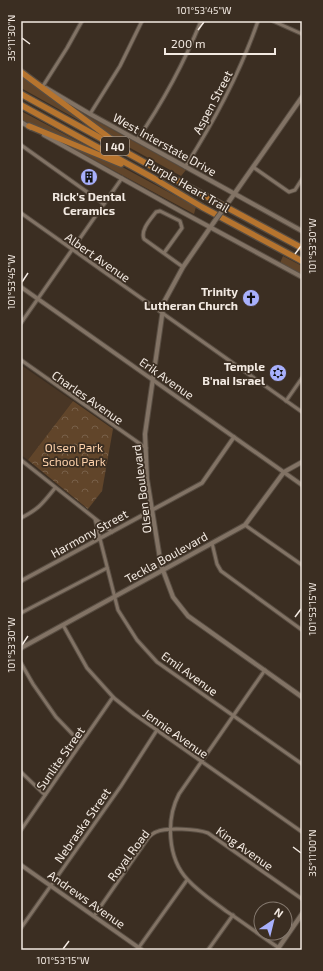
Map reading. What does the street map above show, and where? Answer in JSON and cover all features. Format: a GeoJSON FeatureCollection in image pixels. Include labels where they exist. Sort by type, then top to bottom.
{"type":"FeatureCollection","features":[{"type":"Feature","properties":{"kind":"highway"},"geometry":{"type":"LineString","coordinates":[[21,72],[142,161]]}},
{"type":"Feature","properties":{"kind":"highway","name":"Purple Heart Trail"},"geometry":{"type":"LineString","coordinates":[[21,94],[302,248]]}},
{"type":"Feature","properties":{"kind":"highway","name":"Purple Heart Trail"},"geometry":{"type":"LineString","coordinates":[[21,105],[155,179],[202,207],[302,260]]}},
{"type":"Feature","properties":{"kind":"highway"},"geometry":{"type":"LineString","coordinates":[[29,126],[155,179]]}},
{"type":"Feature","properties":{"kind":"main road","name":"West Interstate Drive"},"geometry":{"type":"LineString","coordinates":[[21,72],[90,114],[302,231]]}},
{"type":"Feature","properties":{"kind":"main road","name":"Olsen Boulevard"},"geometry":{"type":"LineString","coordinates":[[302,97],[183,267],[164,302],[145,434],[147,480],[162,570],[173,597],[188,616],[302,697]]}},
{"type":"Feature","properties":{"kind":"main road"},"geometry":{"type":"LineString","coordinates":[[21,122],[210,228],[302,277]]}},
{"type":"Feature","properties":{"kind":"main road","name":"Teckla Boulevard"},"geometry":{"type":"LineString","coordinates":[[21,648],[245,525],[284,472],[302,462]]}},
{"type":"Feature","properties":{"kind":"main road"},"geometry":{"type":"LineString","coordinates":[[278,949],[302,914]]}},
{"type":"Feature","properties":{"kind":"street"},"geometry":{"type":"LineString","coordinates":[[43,86],[65,53],[82,21]]}},
{"type":"Feature","properties":{"kind":"street"},"geometry":{"type":"LineString","coordinates":[[90,114],[120,66],[142,21]]}},
{"type":"Feature","properties":{"kind":"street"},"geometry":{"type":"LineString","coordinates":[[137,140],[170,88],[201,21]]}},
{"type":"Feature","properties":{"kind":"street","name":"Aspen Street"},"geometry":{"type":"LineString","coordinates":[[185,167],[212,124],[227,96],[246,54],[258,21]]}},
{"type":"Feature","properties":{"kind":"street"},"geometry":{"type":"LineString","coordinates":[[273,21],[302,34]]}},
{"type":"Feature","properties":{"kind":"street"},"geometry":{"type":"LineString","coordinates":[[21,145],[104,204]]}},
{"type":"Feature","properties":{"kind":"street"},"geometry":{"type":"LineString","coordinates":[[253,167],[287,191],[291,192],[295,190],[302,179]]}},
{"type":"Feature","properties":{"kind":"street"},"geometry":{"type":"LineString","coordinates":[[21,323],[122,178]]}},
{"type":"Feature","properties":{"kind":"street"},"geometry":{"type":"LineString","coordinates":[[164,253],[182,228],[182,224],[180,221],[160,211],[156,212],[142,235],[144,239],[183,267]]}},
{"type":"Feature","properties":{"kind":"street","name":"Albert Avenue"},"geometry":{"type":"LineString","coordinates":[[21,214],[302,412]]}},
{"type":"Feature","properties":{"kind":"street","name":"Erik Avenue"},"geometry":{"type":"LineString","coordinates":[[21,287],[302,485]]}},
{"type":"Feature","properties":{"kind":"street","name":"Charles Avenue"},"geometry":{"type":"LineString","coordinates":[[21,360],[146,448]]}},
{"type":"Feature","properties":{"kind":"street"},"geometry":{"type":"LineString","coordinates":[[286,401],[302,378]]}},
{"type":"Feature","properties":{"kind":"street","name":"Harmony Street"},"geometry":{"type":"LineString","coordinates":[[21,581],[202,483],[234,437]]}},
{"type":"Feature","properties":{"kind":"street"},"geometry":{"type":"LineString","coordinates":[[21,460],[112,532]]}},
{"type":"Feature","properties":{"kind":"street"},"geometry":{"type":"LineString","coordinates":[[21,518],[42,505],[55,488]]}},
{"type":"Feature","properties":{"kind":"street","name":"Emil Avenue"},"geometry":{"type":"LineString","coordinates":[[95,519],[118,610],[137,640],[157,662],[302,764]]}},
{"type":"Feature","properties":{"kind":"street"},"geometry":{"type":"LineString","coordinates":[[245,525],[302,565]]}},
{"type":"Feature","properties":{"kind":"street"},"geometry":{"type":"LineString","coordinates":[[212,543],[217,564],[221,572],[302,630]]}},
{"type":"Feature","properties":{"kind":"street"},"geometry":{"type":"LineString","coordinates":[[21,613],[107,568]]}},
{"type":"Feature","properties":{"kind":"street","name":"Jennie Avenue"},"geometry":{"type":"LineString","coordinates":[[63,625],[87,668],[113,697],[157,730],[302,832]]}},
{"type":"Feature","properties":{"kind":"street"},"geometry":{"type":"LineString","coordinates":[[21,663],[33,684],[56,717],[81,743]]}},
{"type":"Feature","properties":{"kind":"street"},"geometry":{"type":"LineString","coordinates":[[265,670],[201,761],[176,800],[172,814],[171,844],[178,865],[187,880],[203,895],[233,915],[278,949]]}},
{"type":"Feature","properties":{"kind":"street","name":"Sunlite Street"},"geometry":{"type":"LineString","coordinates":[[21,830],[113,697]]}},
{"type":"Feature","properties":{"kind":"street","name":"Nebraska Street"},"geometry":{"type":"LineString","coordinates":[[21,928],[120,786],[157,730]]}},
{"type":"Feature","properties":{"kind":"street"},"geometry":{"type":"LineString","coordinates":[[21,772],[45,795]]}},
{"type":"Feature","properties":{"kind":"street","name":"King Avenue"},"geometry":{"type":"LineString","coordinates":[[171,830],[201,830],[208,833],[302,899]]}},
{"type":"Feature","properties":{"kind":"street","name":"Royal Road"},"geometry":{"type":"LineString","coordinates":[[94,916],[148,838],[156,831],[171,830]]}},
{"type":"Feature","properties":{"kind":"street","name":"Andrews Avenue"},"geometry":{"type":"LineString","coordinates":[[21,865],[139,949]]}},
{"type":"Feature","properties":{"kind":"street"},"geometry":{"type":"LineString","coordinates":[[139,949],[187,880]]}},
{"type":"Feature","properties":{"kind":"street"},"geometry":{"type":"LineString","coordinates":[[208,950],[233,915]]}},
{"type":"Feature","properties":{"kind":"shaded area"},"geometry":{"type":"Polygon","coordinates":[[[21,365],[73,401],[28,460],[21,455],[21,365]]]}},
{"type":"Feature","properties":{"kind":"green space"},"geometry":{"type":"Polygon","coordinates":[[[21,75],[81,119],[80,121],[21,88],[21,75]]]}},
{"type":"Feature","properties":{"kind":"green space"},"geometry":{"type":"Polygon","coordinates":[[[71,107],[186,170],[181,176],[114,139],[71,107]]]}},
{"type":"Feature","properties":{"kind":"green space"},"geometry":{"type":"Polygon","coordinates":[[[21,111],[85,145],[84,147],[33,126],[21,119],[21,111]]]}},
{"type":"Feature","properties":{"kind":"green space"},"geometry":{"type":"Polygon","coordinates":[[[64,142],[113,162],[196,207],[194,214],[63,143],[64,142]]]}},
{"type":"Feature","properties":{"kind":"green space"},"geometry":{"type":"Polygon","coordinates":[[[283,256],[302,266],[302,275],[280,263],[283,256]]]}},
{"type":"Feature","properties":{"kind":"green space","name":"Olsen Park School Park"},"geometry":{"type":"Polygon","coordinates":[[[73,401],[113,429],[102,491],[88,509],[28,460],[73,401]]]}},
{"type":"Feature","properties":{"kind":"place","name":"Rick's Dental Ceramics"},"geometry":{"type":"Point","coordinates":[89,177]}},
{"type":"Feature","properties":{"kind":"place","name":"Trinity Lutheran Church"},"geometry":{"type":"Point","coordinates":[251,298]}},
{"type":"Feature","properties":{"kind":"place","name":"Temple B'nai Israel"},"geometry":{"type":"Point","coordinates":[278,373]}}]}
